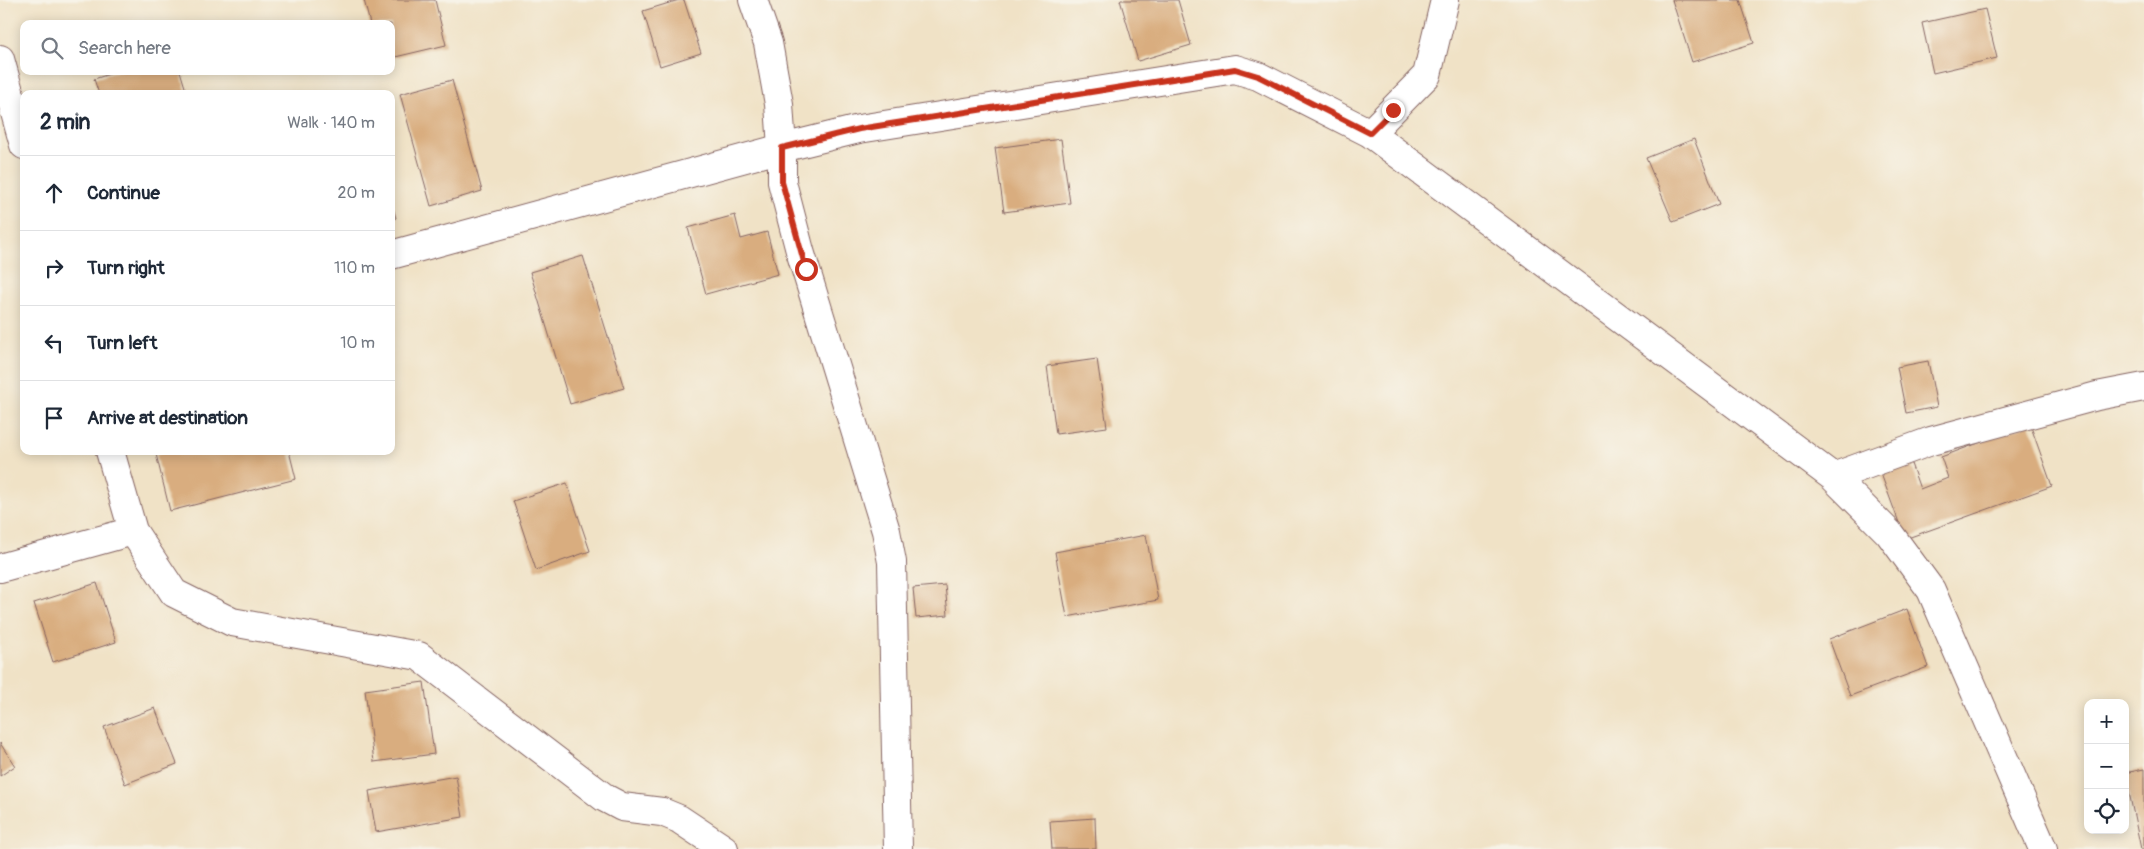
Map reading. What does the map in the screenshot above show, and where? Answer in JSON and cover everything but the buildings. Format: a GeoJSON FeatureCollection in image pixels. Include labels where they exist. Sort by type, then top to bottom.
{"type":"FeatureCollection","features":[{"type":"Feature","properties":{"kind":"street"},"geometry":{"type":"LineString","coordinates":[[753,0],[768,43],[779,104],[782,182],[800,251],[886,531],[892,562],[898,849]]}},
{"type":"Feature","properties":{"kind":"street"},"geometry":{"type":"LineString","coordinates":[[1370,133],[1427,75],[1446,0]]}},
{"type":"Feature","properties":{"kind":"street"},"geometry":{"type":"LineString","coordinates":[[0,59],[20,131]]}},
{"type":"Feature","properties":{"kind":"street"},"geometry":{"type":"LineString","coordinates":[[395,254],[782,148],[859,129],[1235,69],[1258,76],[1370,133],[1833,477],[1889,533],[1931,590],[2043,849]]}},
{"type":"Feature","properties":{"kind":"street"},"geometry":{"type":"LineString","coordinates":[[1833,477],[1931,440],[2098,396],[2144,387]]}},
{"type":"Feature","properties":{"kind":"street"},"geometry":{"type":"LineString","coordinates":[[111,455],[133,531],[174,593],[232,622],[419,656],[606,798],[622,807],[662,812],[679,819],[724,849]]}},
{"type":"Feature","properties":{"kind":"street"},"geometry":{"type":"LineString","coordinates":[[0,568],[133,531]]}},
{"type":"Feature","properties":{"kind":"route"},"geometry":{"type":"LineString","coordinates":[[806,269],[782,182],[782,148],[859,129],[1235,69],[1258,76],[1370,133],[1393,110]]}}]}
